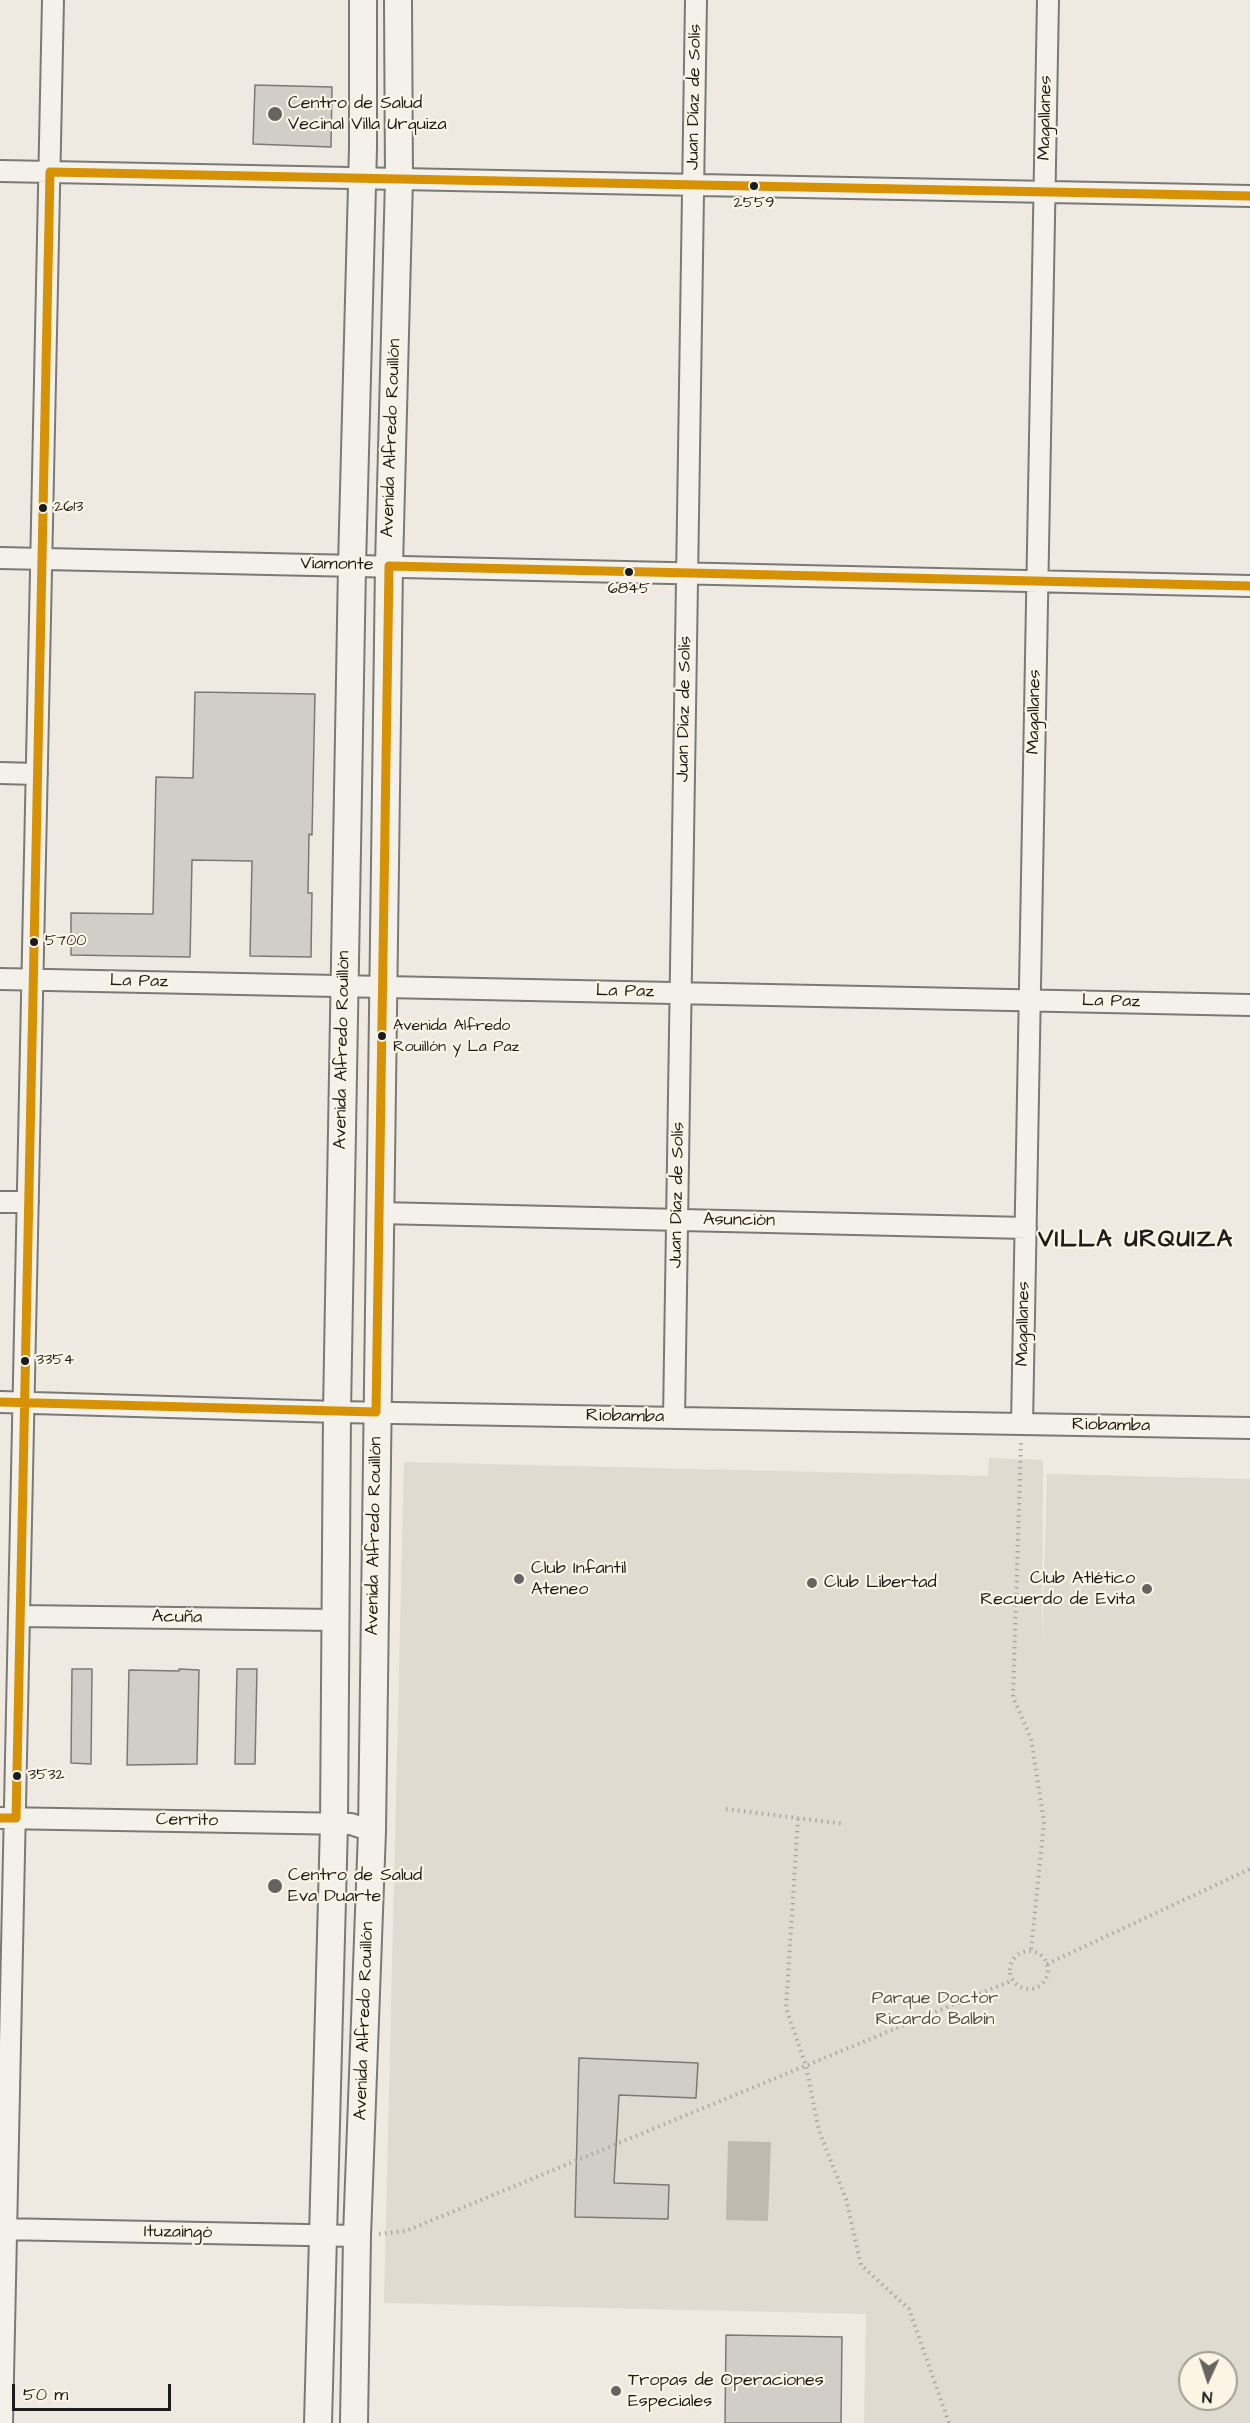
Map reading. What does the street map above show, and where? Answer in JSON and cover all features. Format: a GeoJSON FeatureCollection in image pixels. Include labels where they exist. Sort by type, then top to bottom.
{"type":"FeatureCollection","features":[{"type":"Feature","properties":{"kind":"street"},"geometry":{"type":"LineString","coordinates":[[2,2423],[8,1818],[20,1616],[53,0]]}},
{"type":"Feature","properties":{"kind":"street","name":"Avenida Alfredo Rouillón"},"geometry":{"type":"LineString","coordinates":[[354,2423],[357,2236],[372,1831],[356,1412],[344,986],[352,566],[363,178],[363,0]]}},
{"type":"Feature","properties":{"kind":"street","name":"Avenida Alfredo Rouillón"},"geometry":{"type":"LineString","coordinates":[[318,2423],[334,1824],[335,1620],[356,1412],[380,1213],[389,566],[399,179],[398,0]]}},
{"type":"Feature","properties":{"kind":"street","name":"Juan Díaz de Solís"},"geometry":{"type":"LineString","coordinates":[[674,1418],[696,0]]}},
{"type":"Feature","properties":{"kind":"street","name":"Magallanes"},"geometry":{"type":"LineString","coordinates":[[1022,1424],[1048,0]]}},
{"type":"Feature","properties":{"kind":"street"},"geometry":{"type":"LineString","coordinates":[[0,171],[1250,196]]}},
{"type":"Feature","properties":{"kind":"street","name":"Viamonte"},"geometry":{"type":"LineString","coordinates":[[0,558],[1250,586]]}},
{"type":"Feature","properties":{"kind":"street"},"geometry":{"type":"LineString","coordinates":[[0,773],[37,774]]}},
{"type":"Feature","properties":{"kind":"street","name":"La Paz"},"geometry":{"type":"LineString","coordinates":[[0,979],[1250,1005]]}},
{"type":"Feature","properties":{"kind":"street"},"geometry":{"type":"LineString","coordinates":[[0,1202],[28,1202]]}},
{"type":"Feature","properties":{"kind":"street","name":"Asunción"},"geometry":{"type":"LineString","coordinates":[[380,1213],[1026,1228]]}},
{"type":"Feature","properties":{"kind":"street","name":"Riobamba"},"geometry":{"type":"LineString","coordinates":[[0,1402],[356,1412],[1250,1428]]}},
{"type":"Feature","properties":{"kind":"street","name":"Acuña"},"geometry":{"type":"LineString","coordinates":[[20,1616],[335,1620]]}},
{"type":"Feature","properties":{"kind":"street","name":"Cerrito"},"geometry":{"type":"LineString","coordinates":[[8,1818],[351,1824],[372,1831]]}},
{"type":"Feature","properties":{"kind":"street","name":"Ituzaingó"},"geometry":{"type":"LineString","coordinates":[[3,2229],[357,2236]]}},
{"type":"Feature","properties":{"kind":"path"},"geometry":{"type":"LineString","coordinates":[[1022,1424],[1013,1697],[1032,1739],[1044,1822],[1031,1951]]}},
{"type":"Feature","properties":{"kind":"path"},"geometry":{"type":"LineString","coordinates":[[726,1809],[845,1824]]}},
{"type":"Feature","properties":{"kind":"path"},"geometry":{"type":"LineString","coordinates":[[798,1819],[786,2008],[806,2066],[819,2131],[846,2199],[861,2265],[909,2310],[949,2423]]}},
{"type":"Feature","properties":{"kind":"path"},"geometry":{"type":"LineString","coordinates":[[1047,1964],[1250,1869]]}},
{"type":"Feature","properties":{"kind":"path"},"geometry":{"type":"LineString","coordinates":[[1031,1951],[1041,1955],[1047,1964],[1048,1975],[1042,1985],[1032,1990],[1021,1988],[1012,1980],[1010,1970],[1013,1960],[1021,1953],[1031,1951]]}},
{"type":"Feature","properties":{"kind":"path"},"geometry":{"type":"LineString","coordinates":[[357,2236],[406,2231],[1012,1980]]}},
{"type":"Feature","properties":{"kind":"green space","name":"Parque Doctor Ricardo Balbín"},"geometry":{"type":"Polygon","coordinates":[[[989,1458],[1043,1460],[1042,1651],[1047,1474],[1250,1479],[1250,2423],[864,2423],[866,2314],[384,2303],[404,1462],[988,1476],[989,1458]]]}},
{"type":"Feature","properties":{"kind":"shaded area"},"geometry":{"type":"Polygon","coordinates":[[[728,2141],[771,2142],[768,2221],[726,2220],[728,2141]]]}},
{"type":"Feature","properties":{"kind":"building"},"geometry":{"type":"Polygon","coordinates":[[[255,85],[332,87],[331,147],[253,144],[255,85]]]}},
{"type":"Feature","properties":{"kind":"building"},"geometry":{"type":"Polygon","coordinates":[[[195,692],[315,694],[312,835],[309,834],[308,893],[312,893],[311,957],[250,956],[252,861],[192,860],[190,957],[71,955],[71,913],[153,914],[156,777],[193,778],[195,692]]]}},
{"type":"Feature","properties":{"kind":"building"},"geometry":{"type":"Polygon","coordinates":[[[72,1669],[92,1669],[91,1764],[71,1763],[72,1669]]]}},
{"type":"Feature","properties":{"kind":"building"},"geometry":{"type":"Polygon","coordinates":[[[179,1669],[199,1670],[197,1764],[127,1765],[129,1670],[179,1671],[179,1669]]]}},
{"type":"Feature","properties":{"kind":"building"},"geometry":{"type":"Polygon","coordinates":[[[237,1669],[257,1669],[255,1764],[235,1764],[237,1669]]]}},
{"type":"Feature","properties":{"kind":"building"},"geometry":{"type":"Polygon","coordinates":[[[579,2058],[698,2063],[696,2098],[619,2095],[614,2183],[669,2185],[668,2219],[575,2217],[579,2058]]]}},
{"type":"Feature","properties":{"kind":"building"},"geometry":{"type":"Polygon","coordinates":[[[726,2335],[842,2337],[841,2423],[725,2423],[726,2335]]]}},
{"type":"Feature","properties":{"kind":"transit line"},"geometry":{"type":"LineString","coordinates":[[0,1818],[16,1818],[50,172],[1250,196]]}},
{"type":"Feature","properties":{"kind":"transit line"},"geometry":{"type":"LineString","coordinates":[[0,1402],[376,1412],[389,566],[1250,586]]}},
{"type":"Feature","properties":{"kind":"place","name":"Centro de Salud Vecinal Villa Urquiza"},"geometry":{"type":"Point","coordinates":[275,114]}},
{"type":"Feature","properties":{"kind":"place","name":"2559"},"geometry":{"type":"Point","coordinates":[754,186]}},
{"type":"Feature","properties":{"kind":"place","name":"2613"},"geometry":{"type":"Point","coordinates":[43,508]}},
{"type":"Feature","properties":{"kind":"place","name":"6845"},"geometry":{"type":"Point","coordinates":[629,572]}},
{"type":"Feature","properties":{"kind":"place","name":"5700"},"geometry":{"type":"Point","coordinates":[34,942]}},
{"type":"Feature","properties":{"kind":"place","name":"Avenida Alfredo Rouillón y La Paz"},"geometry":{"type":"Point","coordinates":[382,1036]}},
{"type":"Feature","properties":{"kind":"place","name":"3354"},"geometry":{"type":"Point","coordinates":[25,1361]}},
{"type":"Feature","properties":{"kind":"place","name":"Club Infantil Ateneo"},"geometry":{"type":"Point","coordinates":[519,1579]}},
{"type":"Feature","properties":{"kind":"place","name":"Club Libertad"},"geometry":{"type":"Point","coordinates":[812,1583]}},
{"type":"Feature","properties":{"kind":"place","name":"Club Atlético Recuerdo de Evita"},"geometry":{"type":"Point","coordinates":[1147,1589]}},
{"type":"Feature","properties":{"kind":"place","name":"3532"},"geometry":{"type":"Point","coordinates":[17,1776]}},
{"type":"Feature","properties":{"kind":"place","name":"Centro de Salud Eva Duarte"},"geometry":{"type":"Point","coordinates":[275,1886]}},
{"type":"Feature","properties":{"kind":"place","name":"Tropas de Operaciones Especiales"},"geometry":{"type":"Point","coordinates":[616,2391]}},
{"type":"Feature","properties":{"kind":"district","name":"VILLA URQUIZA"},"geometry":{"type":"Point","coordinates":[1136,1241]}}]}
